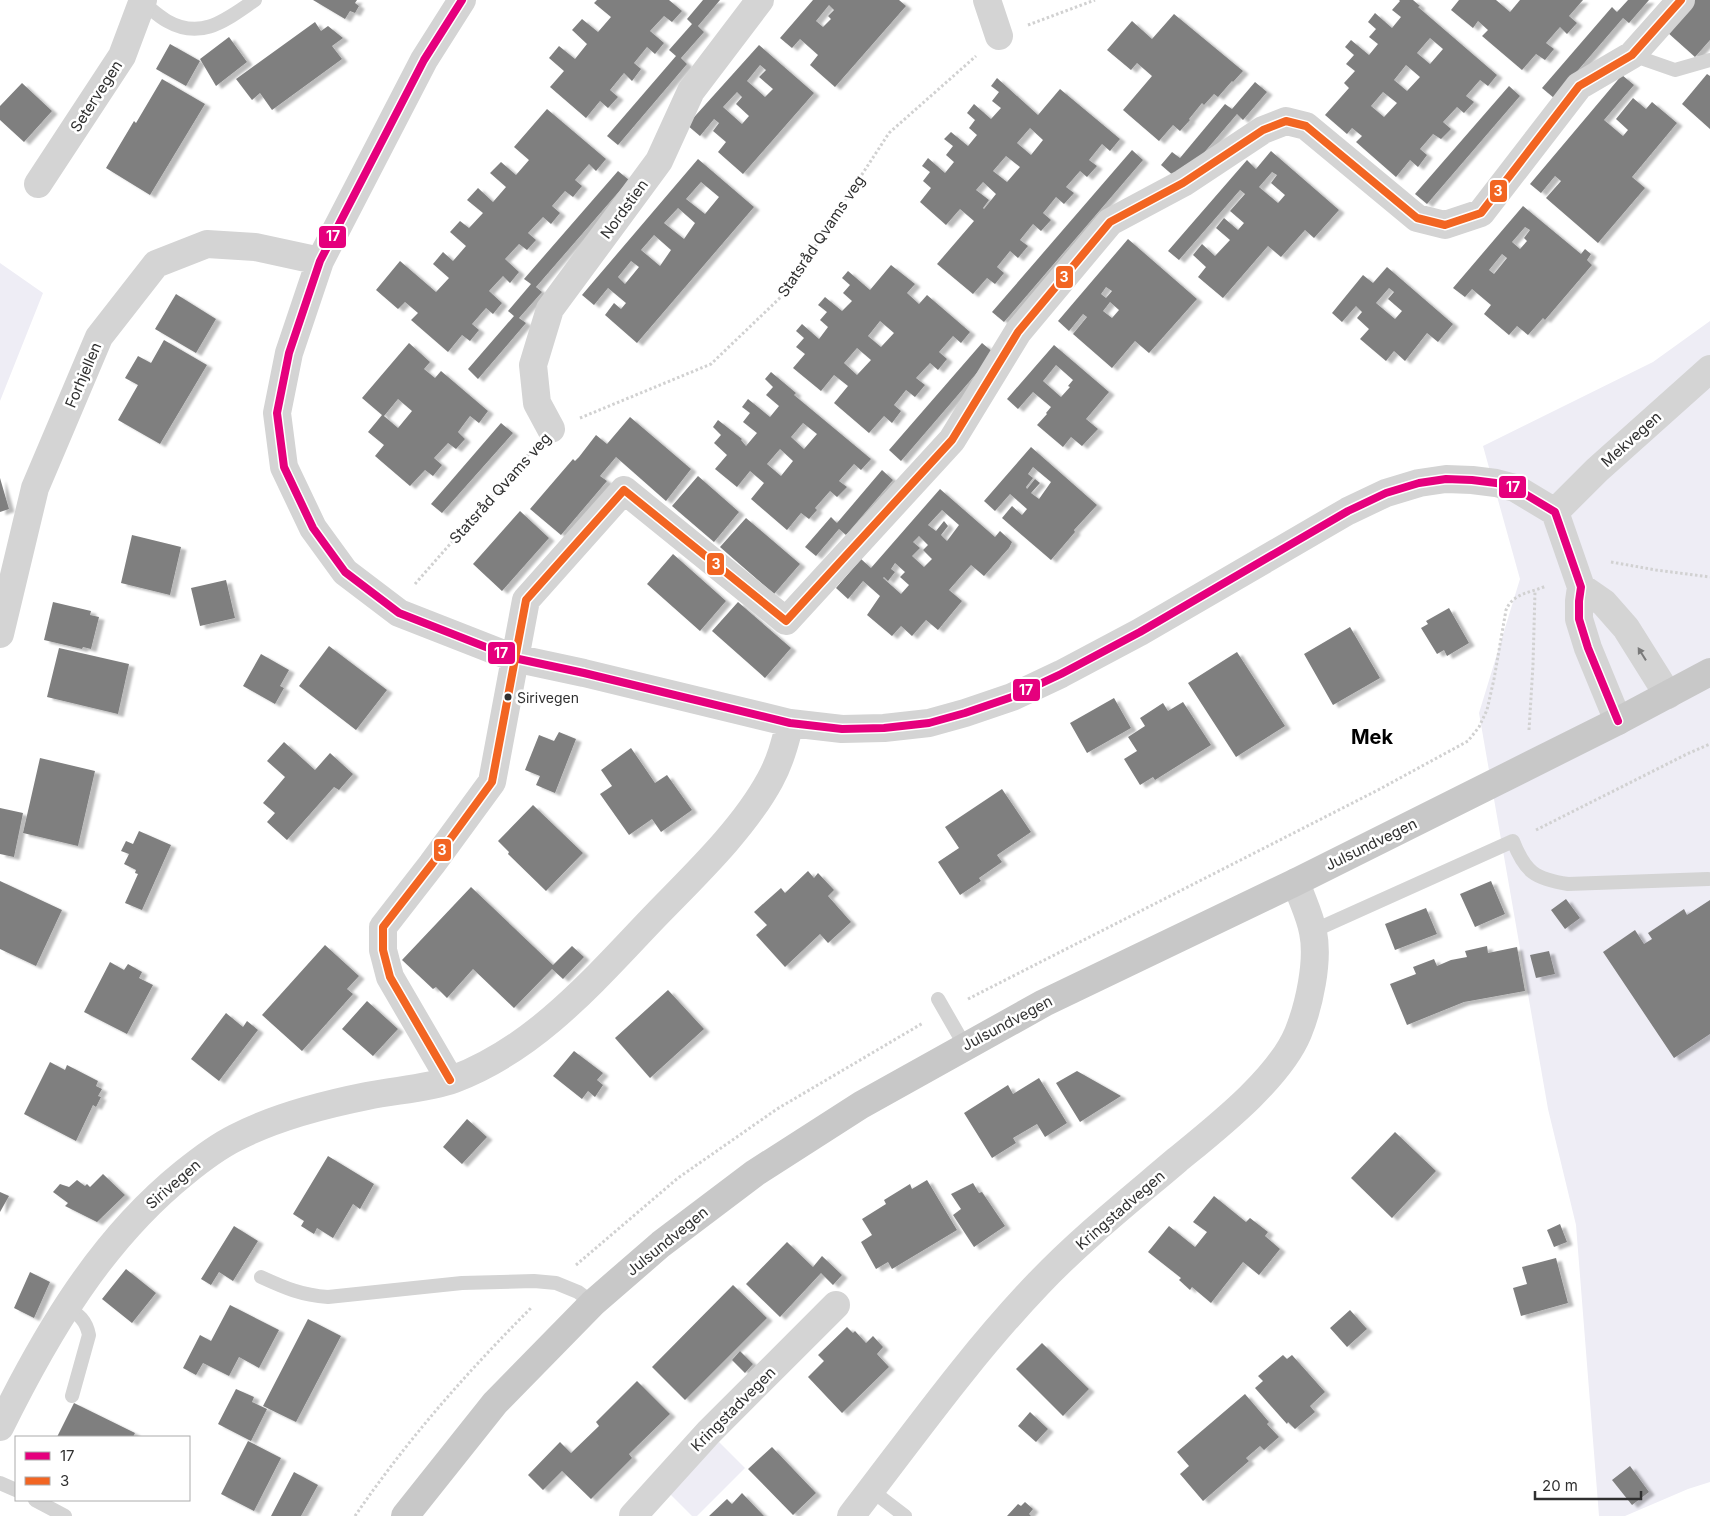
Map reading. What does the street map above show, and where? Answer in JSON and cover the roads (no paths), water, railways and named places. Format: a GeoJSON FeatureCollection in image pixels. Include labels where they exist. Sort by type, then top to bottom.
{"type":"FeatureCollection","features":[{"type":"Feature","properties":{"kind":"main road","name":"Julsundvegen"},"geometry":{"type":"LineString","coordinates":[[406,1516],[495,1403],[593,1303],[661,1244],[755,1173],[861,1105],[1044,1003],[1296,882],[1618,721],[1710,672]]}},
{"type":"Feature","properties":{"kind":"street"},"geometry":{"type":"LineString","coordinates":[[462,0],[424,60],[320,261],[289,353],[277,413],[284,467],[313,528],[345,572],[399,613],[514,658],[790,723],[842,729],[884,728],[929,723],[965,714],[1012,697],[1061,674],[1140,632],[1348,511],[1386,493],[1419,483],[1446,479],[1472,480],[1515,488],[1554,512],[1581,587],[1579,601],[1580,619],[1588,648],[1618,721]]}},
{"type":"Feature","properties":{"kind":"street","name":"Nordstien"},"geometry":{"type":"LineString","coordinates":[[551,429],[537,403],[533,365],[550,309],[659,162],[691,90],[760,0]]}},
{"type":"Feature","properties":{"kind":"street"},"geometry":{"type":"LineString","coordinates":[[987,0],[999,36]]}},
{"type":"Feature","properties":{"kind":"street"},"geometry":{"type":"LineString","coordinates":[[450,1080],[390,977],[383,950],[383,927],[492,782],[526,600],[624,490],[786,621],[952,440],[1018,332],[1110,222],[1183,184],[1263,130],[1286,121],[1306,126],[1417,218],[1445,225],[1481,213],[1579,86],[1632,55],[1681,0]]}},
{"type":"Feature","properties":{"kind":"street","name":"Setervegen"},"geometry":{"type":"LineString","coordinates":[[38,184],[122,56],[143,1]]}},
{"type":"Feature","properties":{"kind":"street","name":"Forhjellen"},"geometry":{"type":"LineString","coordinates":[[0,634],[35,488],[99,337],[156,264],[207,244],[255,247],[320,261]]}},
{"type":"Feature","properties":{"kind":"street","name":"Mekvegen"},"geometry":{"type":"LineString","coordinates":[[1554,512],[1597,470],[1710,368]]}},
{"type":"Feature","properties":{"kind":"street"},"geometry":{"type":"LineString","coordinates":[[1581,587],[1604,603],[1626,628],[1668,695]]}},
{"type":"Feature","properties":{"kind":"street","name":"Sirivegen"},"geometry":{"type":"LineString","coordinates":[[0,1427],[42,1346],[90,1272],[124,1230],[164,1189],[199,1161],[234,1138],[275,1121],[306,1111],[366,1096],[450,1080],[483,1067],[511,1050],[545,1025],[582,992],[695,876],[734,831],[770,781],[782,755],[790,723]]}},
{"type":"Feature","properties":{"kind":"street","name":"Kringstadvegen"},"geometry":{"type":"LineString","coordinates":[[851,1516],[962,1370],[1040,1282],[1103,1222],[1201,1141],[1266,1080],[1286,1054],[1298,1034],[1303,1019],[1312,977],[1315,951],[1313,931],[1296,882]]}},
{"type":"Feature","properties":{"kind":"street","name":"Kringstadvegen"},"geometry":{"type":"LineString","coordinates":[[633,1516],[709,1432],[836,1305]]}},
{"type":"Feature","properties":{"kind":"lane","name":"Setervegen"},"geometry":{"type":"LineString","coordinates":[[143,1],[167,21],[177,26],[196,30],[220,23],[255,0]]}},
{"type":"Feature","properties":{"kind":"lane"},"geometry":{"type":"LineString","coordinates":[[1632,55],[1675,70],[1710,60]]}},
{"type":"Feature","properties":{"kind":"lane"},"geometry":{"type":"LineString","coordinates":[[1313,931],[1513,841],[1520,858],[1527,868],[1537,876],[1550,881],[1568,884],[1708,880]]}},
{"type":"Feature","properties":{"kind":"lane"},"geometry":{"type":"LineString","coordinates":[[938,999],[965,1046]]}},
{"type":"Feature","properties":{"kind":"lane"},"geometry":{"type":"LineString","coordinates":[[261,1276],[290,1290],[308,1295],[328,1297],[462,1283],[549,1282],[578,1292],[593,1303]]}},
{"type":"Feature","properties":{"kind":"lane"},"geometry":{"type":"LineString","coordinates":[[66,1307],[83,1320],[87,1326],[88,1335],[72,1396]]}},
{"type":"Feature","properties":{"kind":"lane"},"geometry":{"type":"LineString","coordinates":[[0,1483],[15,1490]]}},
{"type":"Feature","properties":{"kind":"lane"},"geometry":{"type":"LineString","coordinates":[[871,1490],[904,1516]]}},
{"type":"Feature","properties":{"kind":"lane"},"geometry":{"type":"LineString","coordinates":[[37,1501],[65,1516]]}},
{"type":"Feature","properties":{"kind":"place","name":"Sirivegen"},"geometry":{"type":"Point","coordinates":[508,697]}},
{"type":"Feature","properties":{"kind":"district","name":"Mek"},"geometry":{"type":"Point","coordinates":[1372,737]}}]}
